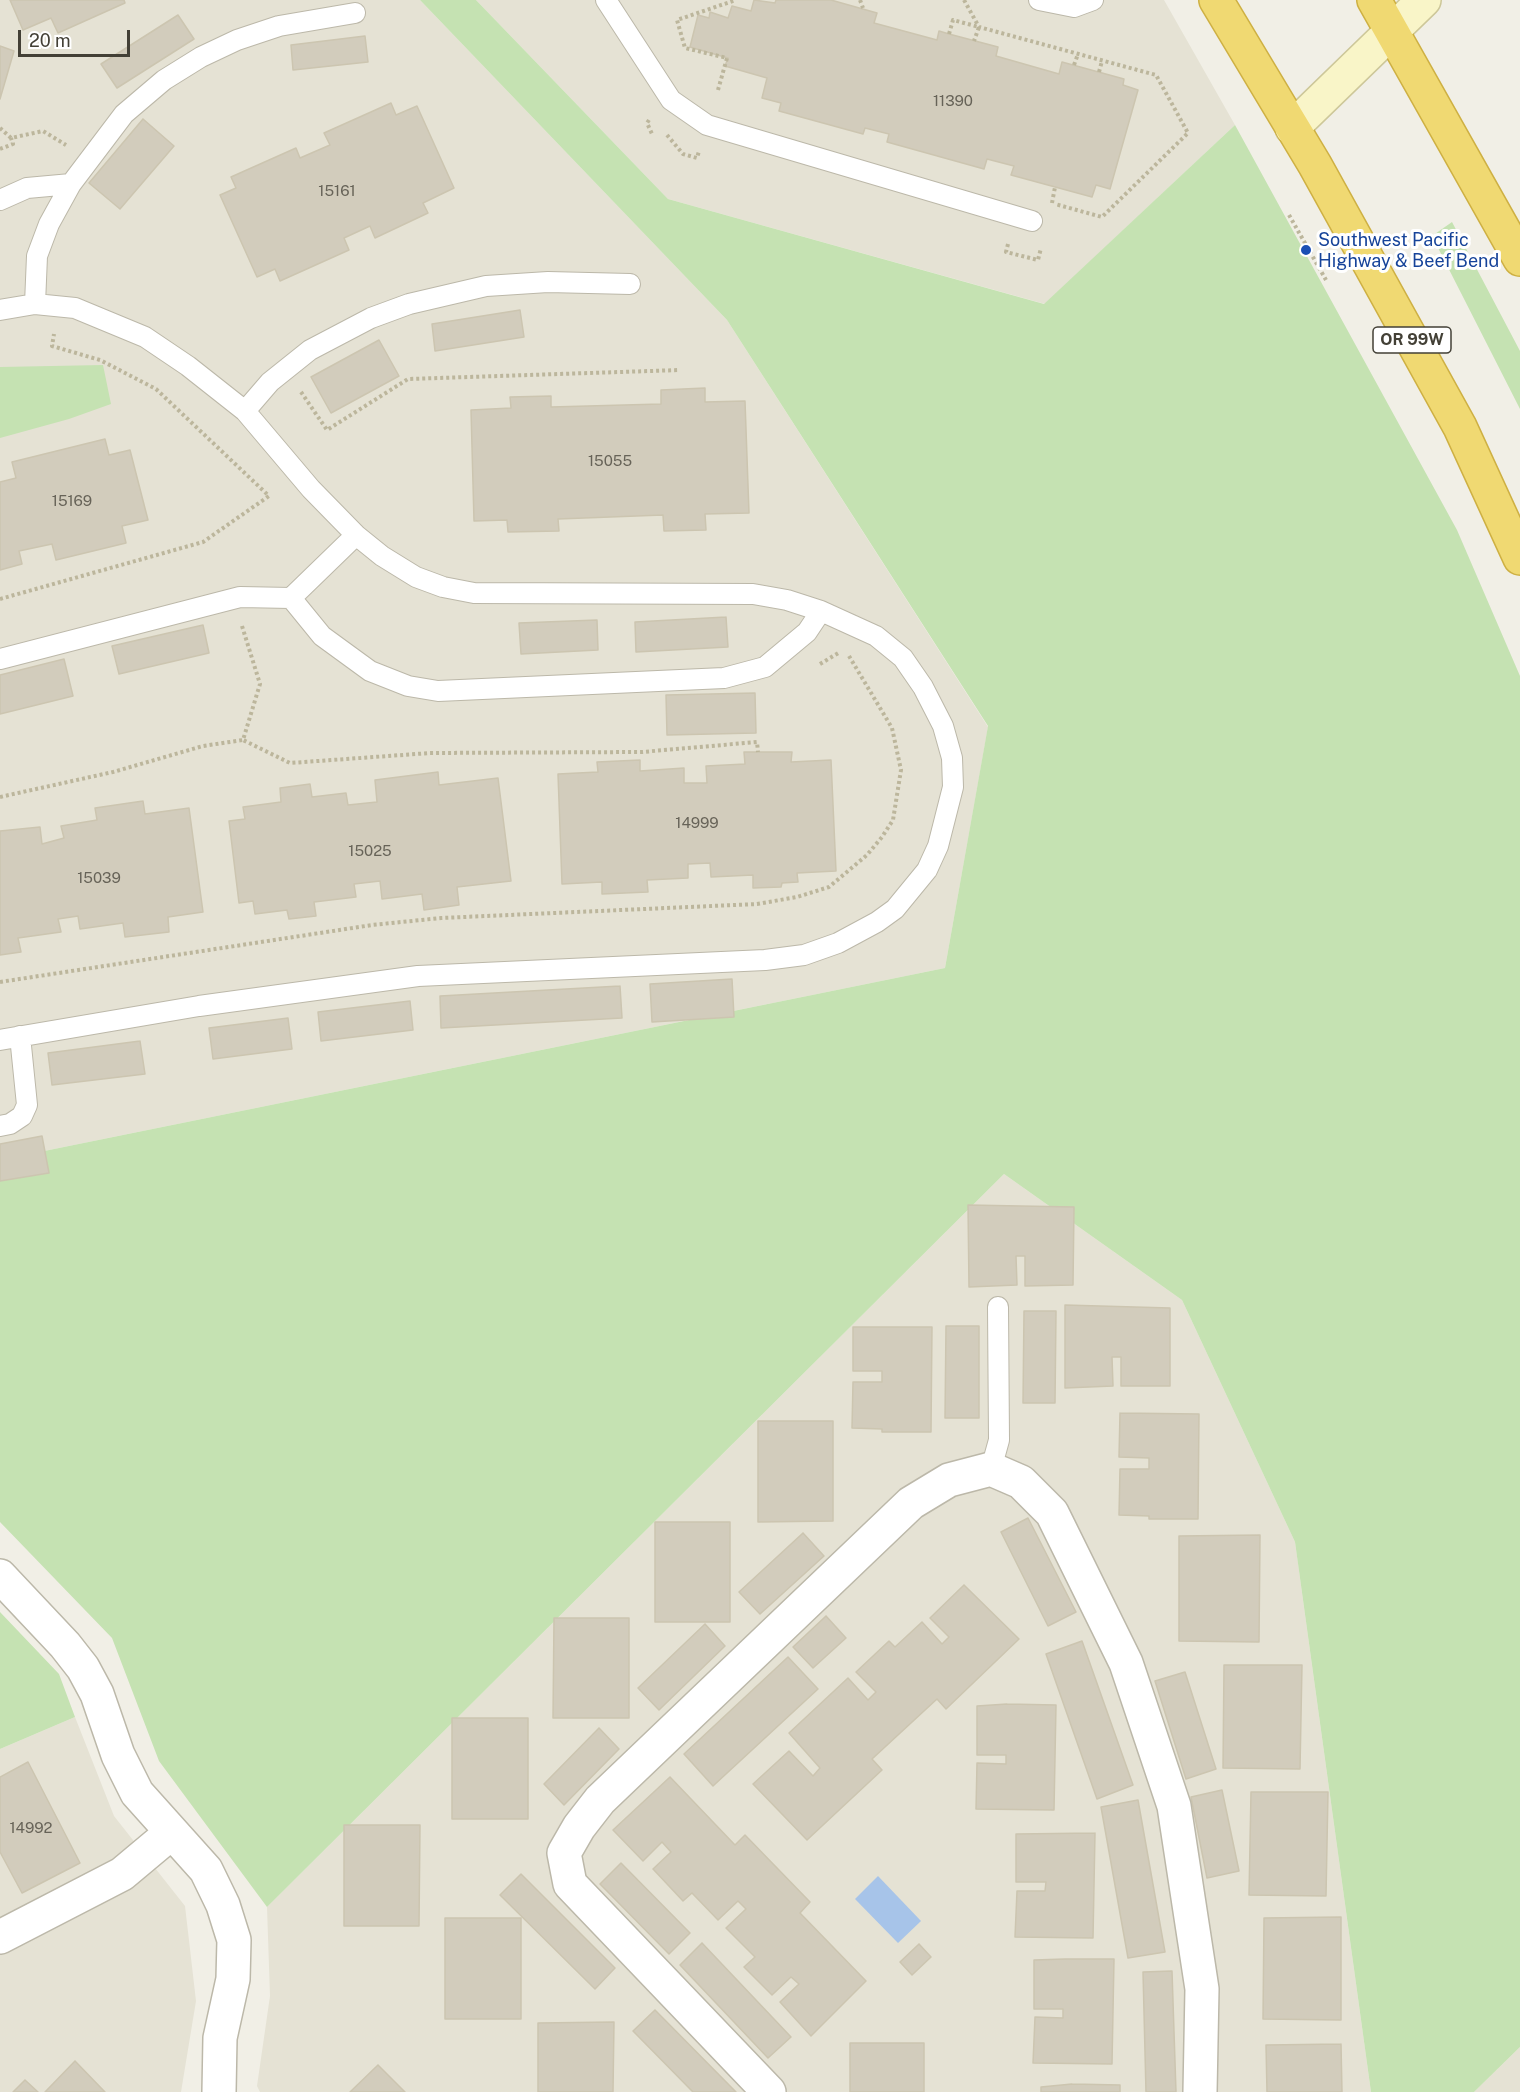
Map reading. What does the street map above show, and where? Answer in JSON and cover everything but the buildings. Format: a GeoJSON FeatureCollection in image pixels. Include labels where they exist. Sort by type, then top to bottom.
{"type":"FeatureCollection","features":[{"type":"Feature","properties":{"kind":"highway","name":"OR 99W"},"geometry":{"type":"LineString","coordinates":[[1216,0],[1292,128],[1460,427],[1520,558]]}},
{"type":"Feature","properties":{"kind":"highway"},"geometry":{"type":"LineString","coordinates":[[1374,0],[1520,260]]}},
{"type":"Feature","properties":{"kind":"main road"},"geometry":{"type":"LineString","coordinates":[[1292,128],[1424,0]]}},
{"type":"Feature","properties":{"kind":"street"},"geometry":{"type":"LineString","coordinates":[[769,2092],[570,1884],[564,1854],[579,1827],[600,1800],[911,1503],[949,1480],[992,1469],[1021,1482],[1052,1513],[1126,1663],[1170,1795],[1202,1989],[1200,2092]]}},
{"type":"Feature","properties":{"kind":"street"},"geometry":{"type":"LineString","coordinates":[[0,1576],[83,1668],[97,1694],[118,1755],[137,1793],[206,1870],[223,1905],[234,1940],[233,1978],[220,2038],[219,2092]]}},
{"type":"Feature","properties":{"kind":"street"},"geometry":{"type":"LineString","coordinates":[[0,1937],[122,1874],[171,1833]]}},
{"type":"Feature","properties":{"kind":"lane"},"geometry":{"type":"LineString","coordinates":[[606,0],[671,100],[707,125],[1042,225]]}},
{"type":"Feature","properties":{"kind":"lane"},"geometry":{"type":"LineString","coordinates":[[1039,0],[1074,7],[1093,0]]}},
{"type":"Feature","properties":{"kind":"lane"},"geometry":{"type":"LineString","coordinates":[[35,304],[37,256],[49,224],[71,184],[124,114],[164,81],[201,57],[237,40],[279,26],[355,13]]}},
{"type":"Feature","properties":{"kind":"lane"},"geometry":{"type":"LineString","coordinates":[[0,200],[27,188],[71,184]]}},
{"type":"Feature","properties":{"kind":"lane"},"geometry":{"type":"LineString","coordinates":[[244,411],[270,382],[310,350],[371,318],[451,292],[486,286],[548,282],[630,285]]}},
{"type":"Feature","properties":{"kind":"lane"},"geometry":{"type":"LineString","coordinates":[[0,310],[35,304],[75,308],[145,337],[214,384],[244,411],[311,489],[356,535],[381,556],[416,577],[443,587],[474,593],[753,594],[788,600],[821,611],[876,636],[903,658],[923,687],[943,726],[952,758],[953,787],[938,846],[927,870],[895,909],[877,922],[838,943],[804,955],[765,960],[418,976],[199,1006],[0,1040]]}},
{"type":"Feature","properties":{"kind":"lane"},"geometry":{"type":"LineString","coordinates":[[0,659],[238,598],[291,598],[356,535]]}},
{"type":"Feature","properties":{"kind":"lane"},"geometry":{"type":"LineString","coordinates":[[291,598],[322,636],[370,671],[408,686],[438,692],[724,678],[765,667],[807,632],[821,611]]}},
{"type":"Feature","properties":{"kind":"lane"},"geometry":{"type":"LineString","coordinates":[[0,1125],[10,1124],[22,1116],[27,1105],[20,1036]]}},
{"type":"Feature","properties":{"kind":"lane"},"geometry":{"type":"LineString","coordinates":[[992,1469],[999,1440],[999,1307]]}},
{"type":"Feature","properties":{"kind":"path"},"geometry":{"type":"LineString","coordinates":[[718,90],[727,58],[685,48],[677,20],[736,0]]}},
{"type":"Feature","properties":{"kind":"path"},"geometry":{"type":"LineString","coordinates":[[860,0],[863,8]]}},
{"type":"Feature","properties":{"kind":"path"},"geometry":{"type":"LineString","coordinates":[[964,0],[980,27]]}},
{"type":"Feature","properties":{"kind":"path"},"geometry":{"type":"LineString","coordinates":[[949,34],[953,20],[1156,75],[1188,133],[1102,217],[1052,204]]}},
{"type":"Feature","properties":{"kind":"path"},"geometry":{"type":"LineString","coordinates":[[974,41],[980,27]]}},
{"type":"Feature","properties":{"kind":"path"},"geometry":{"type":"LineString","coordinates":[[1074,65],[1078,54]]}},
{"type":"Feature","properties":{"kind":"path"},"geometry":{"type":"LineString","coordinates":[[1100,72],[1102,61]]}},
{"type":"Feature","properties":{"kind":"path"},"geometry":{"type":"LineString","coordinates":[[0,129],[13,144],[0,149]]}},
{"type":"Feature","properties":{"kind":"path"},"geometry":{"type":"LineString","coordinates":[[10,138],[43,131],[90,159]]}},
{"type":"Feature","properties":{"kind":"path"},"geometry":{"type":"LineString","coordinates":[[1006,252],[1038,260],[1042,225],[1052,204],[1055,187]]}},
{"type":"Feature","properties":{"kind":"path"},"geometry":{"type":"LineString","coordinates":[[1288,214],[1326,280]]}},
{"type":"Feature","properties":{"kind":"path"},"geometry":{"type":"LineString","coordinates":[[0,599],[203,542],[269,496],[156,389],[100,360],[52,346],[59,307]]}},
{"type":"Feature","properties":{"kind":"path"},"geometry":{"type":"LineString","coordinates":[[286,369],[327,430],[408,379],[680,370]]}},
{"type":"Feature","properties":{"kind":"path"},"geometry":{"type":"LineString","coordinates":[[238,598],[241,622],[260,684],[243,740]]}},
{"type":"Feature","properties":{"kind":"path"},"geometry":{"type":"LineString","coordinates":[[0,982],[372,925],[441,918],[757,904],[797,897],[829,886],[867,855],[893,820],[901,770],[892,728],[849,655],[840,652],[820,664]]}},
{"type":"Feature","properties":{"kind":"path"},"geometry":{"type":"LineString","coordinates":[[0,797],[113,772],[203,746],[243,740],[290,763],[430,753],[642,752],[758,742],[758,752]]}},
{"type":"Feature","properties":{"kind":"shaded area"},"geometry":{"type":"Polygon","coordinates":[[[0,0],[420,0],[727,320],[988,727],[945,968],[0,1160],[0,0]]]}},
{"type":"Feature","properties":{"kind":"shaded area"},"geometry":{"type":"Polygon","coordinates":[[[476,0],[1164,0],[1235,125],[1045,304],[668,199],[476,0]]]}},
{"type":"Feature","properties":{"kind":"shaded area"},"geometry":{"type":"Polygon","coordinates":[[[1004,1174],[1182,1300],[1295,1542],[1371,2092],[260,2092],[257,2086],[270,1996],[267,1907],[1004,1174]]]}},
{"type":"Feature","properties":{"kind":"shaded area"},"geometry":{"type":"Polygon","coordinates":[[[75,1717],[114,1816],[185,1906],[196,2001],[181,2092],[0,2092],[0,1749],[75,1717]]]}},
{"type":"Feature","properties":{"kind":"shaded area"},"geometry":{"type":"Polygon","coordinates":[[[1520,2047],[1520,2092],[1474,2092],[1520,2047]]]}},
{"type":"Feature","properties":{"kind":"green space"},"geometry":{"type":"Polygon","coordinates":[[[420,0],[476,0],[668,199],[1044,304],[1235,125],[1457,530],[1520,676],[1520,2047],[1474,2092],[1371,2092],[1295,1542],[1182,1300],[1004,1174],[267,1907],[159,1761],[112,1638],[0,1522],[0,1160],[945,968],[988,726],[727,320],[420,0]]]}},
{"type":"Feature","properties":{"kind":"green space"},"geometry":{"type":"Polygon","coordinates":[[[1452,222],[1520,351],[1520,409],[1432,236],[1452,222]]]}},
{"type":"Feature","properties":{"kind":"green space"},"geometry":{"type":"Polygon","coordinates":[[[103,365],[111,404],[69,419],[0,438],[0,367],[103,365]]]}},
{"type":"Feature","properties":{"kind":"green space"},"geometry":{"type":"Polygon","coordinates":[[[0,1612],[59,1674],[75,1717],[0,1749],[0,1612]]]}},
{"type":"Feature","properties":{"kind":"water"},"geometry":{"type":"Polygon","coordinates":[[[878,1876],[921,1921],[898,1943],[855,1899],[878,1876]]]}},
{"type":"Feature","properties":{"kind":"place","name":"Southwest Pacific Highway & Beef Bend"},"geometry":{"type":"Point","coordinates":[1306,250]}}]}
